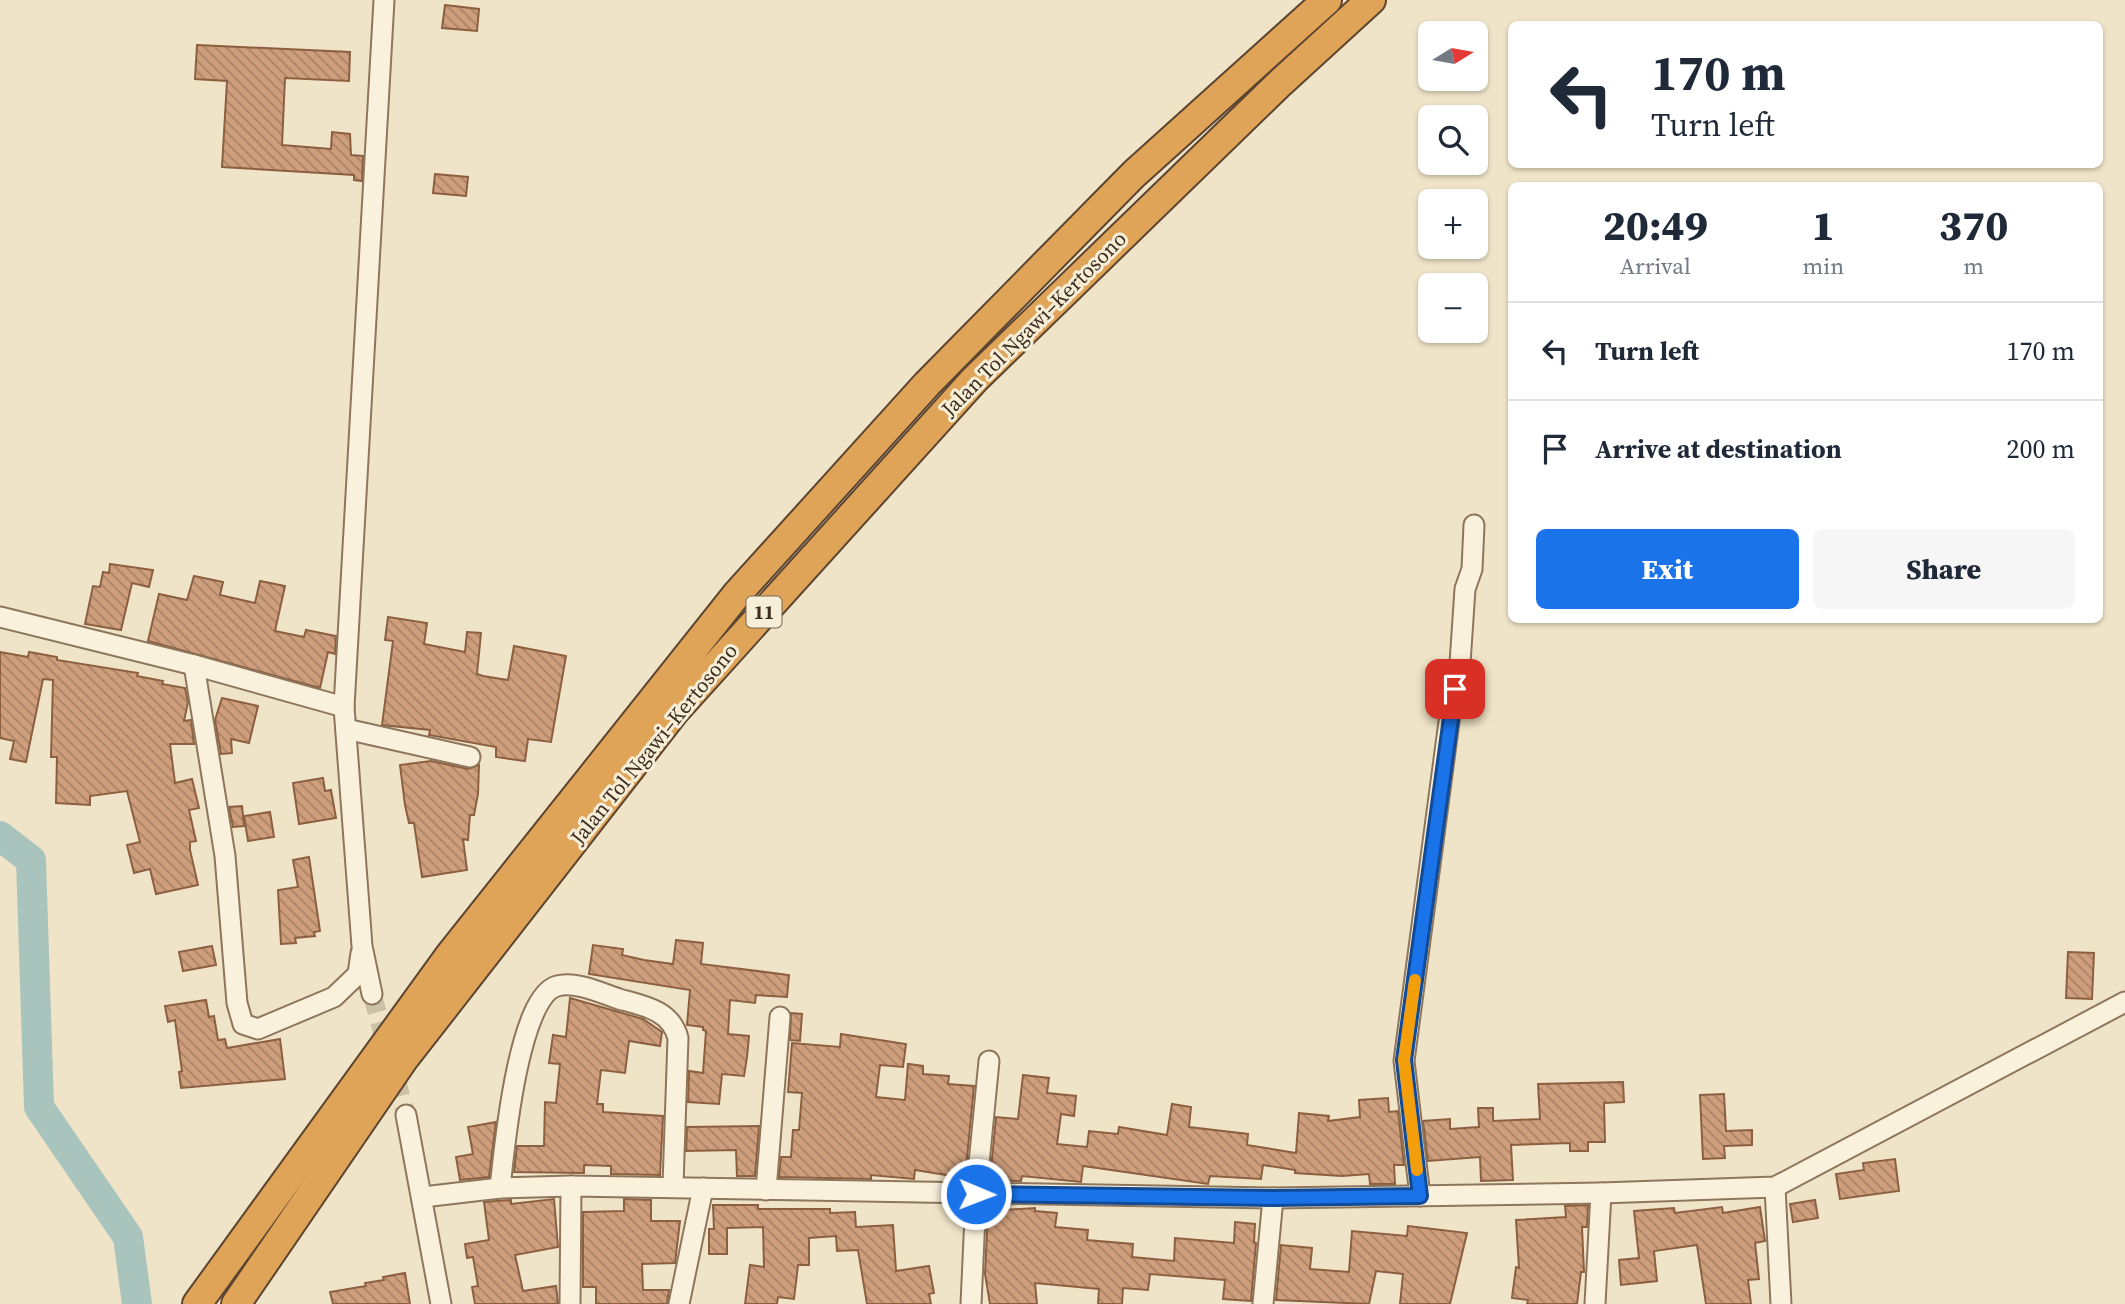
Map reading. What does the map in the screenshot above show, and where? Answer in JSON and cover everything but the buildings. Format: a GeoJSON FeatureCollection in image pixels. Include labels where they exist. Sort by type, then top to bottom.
{"type":"FeatureCollection","features":[{"type":"Feature","properties":{"kind":"highway","name":"Jalan Tol Ngawi–Kertosono"},"geometry":{"type":"LineString","coordinates":[[197,1304],[450,956],[737,594],[928,384],[1125,183],[1327,0]]}},
{"type":"Feature","properties":{"kind":"highway","name":"Jalan Tol Ngawi–Kertosono"},"geometry":{"type":"LineString","coordinates":[[238,1301],[404,1060],[676,711],[975,379],[1278,85],[1371,0]]}},
{"type":"Feature","properties":{"kind":"street"},"geometry":{"type":"LineString","coordinates":[[372,994],[362,946],[344,708],[384,0]]}},
{"type":"Feature","properties":{"kind":"street"},"geometry":{"type":"LineString","coordinates":[[1420,1196],[1404,1060],[1450,714],[1460,663],[1465,589],[1472,569],[1474,526]]}},
{"type":"Feature","properties":{"kind":"street"},"geometry":{"type":"LineString","coordinates":[[0,617],[194,665],[344,708]]}},
{"type":"Feature","properties":{"kind":"street"},"geometry":{"type":"LineString","coordinates":[[194,665],[225,856],[237,1003],[243,1024],[258,1029],[334,997],[358,974],[362,946]]}},
{"type":"Feature","properties":{"kind":"street"},"geometry":{"type":"LineString","coordinates":[[346,729],[470,757]]}},
{"type":"Feature","properties":{"kind":"street"},"geometry":{"type":"LineString","coordinates":[[500,1188],[518,1061],[533,1014],[548,990],[573,985],[653,1009],[675,1029],[678,1038],[673,1185]]}},
{"type":"Feature","properties":{"kind":"street"},"geometry":{"type":"LineString","coordinates":[[423,1197],[500,1188],[673,1185],[766,1190],[1273,1198],[1601,1193],[1775,1186],[2125,1002]]}},
{"type":"Feature","properties":{"kind":"street"},"geometry":{"type":"LineString","coordinates":[[766,1190],[780,1017]]}},
{"type":"Feature","properties":{"kind":"street"},"geometry":{"type":"LineString","coordinates":[[971,1304],[976,1194],[989,1061]]}},
{"type":"Feature","properties":{"kind":"street"},"geometry":{"type":"LineString","coordinates":[[406,1115],[442,1304]]}},
{"type":"Feature","properties":{"kind":"street"},"geometry":{"type":"LineString","coordinates":[[570,1304],[571,1186]]}},
{"type":"Feature","properties":{"kind":"street"},"geometry":{"type":"LineString","coordinates":[[1775,1186],[1781,1304]]}},
{"type":"Feature","properties":{"kind":"street"},"geometry":{"type":"LineString","coordinates":[[679,1304],[703,1188]]}},
{"type":"Feature","properties":{"kind":"street"},"geometry":{"type":"LineString","coordinates":[[1595,1304],[1601,1193]]}},
{"type":"Feature","properties":{"kind":"street"},"geometry":{"type":"LineString","coordinates":[[1263,1304],[1273,1198]]}},
{"type":"Feature","properties":{"kind":"waterway"},"geometry":{"type":"LineString","coordinates":[[0,836],[31,860],[39,1107],[128,1237],[137,1304]]}},
{"type":"Feature","properties":{"kind":"tunnel"},"geometry":{"type":"LineString","coordinates":[[372,994],[406,1115]]}},
{"type":"Feature","properties":{"kind":"slow traffic"},"geometry":{"type":"LineString","coordinates":[[1415,980],[1404,1060],[1417,1170]]}},
{"type":"Feature","properties":{"kind":"route"},"geometry":{"type":"LineString","coordinates":[[976,1194],[1273,1198],[1420,1196],[1404,1060],[1455,689]]}}]}
